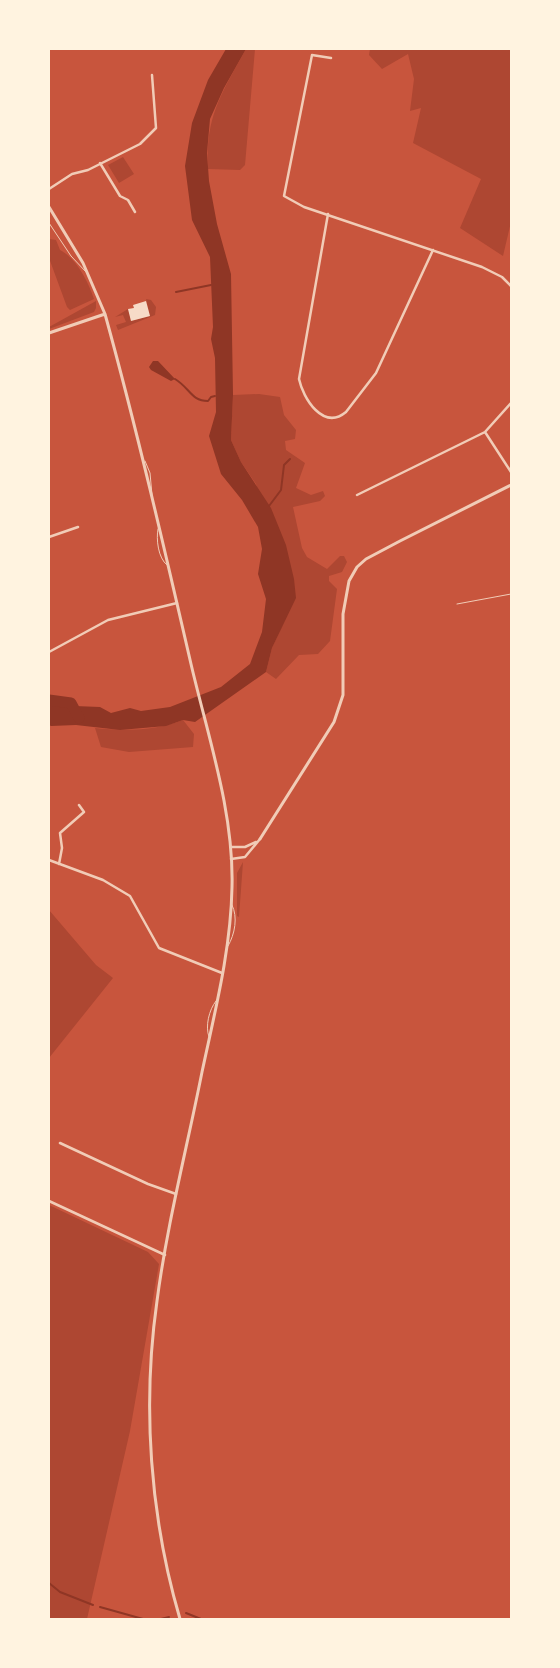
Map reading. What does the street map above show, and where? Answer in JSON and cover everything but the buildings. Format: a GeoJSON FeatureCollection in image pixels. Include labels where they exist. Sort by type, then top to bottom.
{"type":"FeatureCollection","features":[{"type":"Feature","properties":{"kind":"street"},"geometry":{"type":"LineString","coordinates":[[331,58],[312,55],[284,196],[304,207],[482,267],[502,277],[511,286]]}},
{"type":"Feature","properties":{"kind":"street"},"geometry":{"type":"LineString","coordinates":[[49,189],[72,174],[88,170],[140,144],[156,128],[152,75]]}},
{"type":"Feature","properties":{"kind":"street"},"geometry":{"type":"LineString","coordinates":[[100,164],[120,196],[128,200],[135,212]]}},
{"type":"Feature","properties":{"kind":"street"},"geometry":{"type":"LineString","coordinates":[[49,209],[89,276],[105,314],[177,603],[223,800],[231,847],[232,903],[226,951],[165,1255],[157,1302],[151,1362],[150,1425],[162,1541],[180,1619]]}},
{"type":"Feature","properties":{"kind":"street"},"geometry":{"type":"LineString","coordinates":[[328,214],[299,379],[307,401],[323,414],[332,418],[346,412],[376,373],[433,250]]}},
{"type":"Feature","properties":{"kind":"street"},"geometry":{"type":"LineString","coordinates":[[49,333],[105,314]]}},
{"type":"Feature","properties":{"kind":"street"},"geometry":{"type":"LineString","coordinates":[[357,494],[485,432],[511,403]]}},
{"type":"Feature","properties":{"kind":"street"},"geometry":{"type":"LineString","coordinates":[[485,432],[511,472]]}},
{"type":"Feature","properties":{"kind":"street"},"geometry":{"type":"LineString","coordinates":[[231,859],[245,856],[260,839],[334,722],[343,695],[343,614],[349,581],[357,567],[366,559],[511,485]]}},
{"type":"Feature","properties":{"kind":"street"},"geometry":{"type":"LineString","coordinates":[[49,537],[78,528]]}},
{"type":"Feature","properties":{"kind":"street"},"geometry":{"type":"LineString","coordinates":[[49,651],[108,620],[177,603]]}},
{"type":"Feature","properties":{"kind":"street"},"geometry":{"type":"LineString","coordinates":[[59,864],[62,848],[60,833],[84,812],[80,805]]}},
{"type":"Feature","properties":{"kind":"street"},"geometry":{"type":"LineString","coordinates":[[231,847],[245,847],[260,839]]}},
{"type":"Feature","properties":{"kind":"street"},"geometry":{"type":"LineString","coordinates":[[49,860],[103,880],[130,896],[159,948],[222,974]]}},
{"type":"Feature","properties":{"kind":"street"},"geometry":{"type":"LineString","coordinates":[[60,1143],[148,1184],[177,1194]]}},
{"type":"Feature","properties":{"kind":"street"},"geometry":{"type":"LineString","coordinates":[[49,1201],[165,1255]]}},
{"type":"Feature","properties":{"kind":"lane"},"geometry":{"type":"LineString","coordinates":[[49,222],[71,256],[89,276]]}},
{"type":"Feature","properties":{"kind":"lane"},"geometry":{"type":"LineString","coordinates":[[457,604],[511,594]]}},
{"type":"Feature","properties":{"kind":"shaded area"},"geometry":{"type":"Polygon","coordinates":[[[226,49],[246,49],[224,88],[210,119],[207,153],[209,181],[217,224],[231,274],[233,395],[231,440],[241,462],[271,508],[286,545],[294,579],[296,598],[272,648],[266,672],[195,722],[183,720],[166,726],[120,730],[76,725],[51,726],[49,725],[49,705],[100,707],[111,713],[130,708],[141,711],[170,707],[221,687],[250,664],[262,632],[266,599],[258,574],[262,549],[258,527],[242,500],[221,474],[209,436],[216,412],[215,358],[211,339],[213,327],[210,257],[192,220],[185,166],[192,123],[208,80],[226,49]]]}},
{"type":"Feature","properties":{"kind":"shaded area"},"geometry":{"type":"Polygon","coordinates":[[[246,49],[255,49],[245,165],[240,170],[208,169],[209,134],[212,119],[223,92],[246,49]]]}},
{"type":"Feature","properties":{"kind":"shaded area"},"geometry":{"type":"Polygon","coordinates":[[[370,49],[511,49],[511,222],[503,256],[460,228],[481,179],[413,143],[421,108],[410,111],[414,79],[408,54],[382,69],[369,55],[370,49]]]}},
{"type":"Feature","properties":{"kind":"shaded area"},"geometry":{"type":"Polygon","coordinates":[[[123,157],[134,174],[119,183],[108,165],[123,157]]]}},
{"type":"Feature","properties":{"kind":"shaded area"},"geometry":{"type":"Polygon","coordinates":[[[49,239],[56,240],[60,250],[76,264],[85,278],[94,299],[70,310],[67,307],[49,258],[49,239]]]}},
{"type":"Feature","properties":{"kind":"shaded area"},"geometry":{"type":"Polygon","coordinates":[[[146,299],[151,300],[156,307],[155,315],[118,330],[116,325],[126,322],[123,315],[115,317],[128,309],[131,321],[150,316],[146,299]]]}},
{"type":"Feature","properties":{"kind":"shaded area"},"geometry":{"type":"Polygon","coordinates":[[[96,301],[94,312],[49,329],[49,327],[96,301]]]}},
{"type":"Feature","properties":{"kind":"shaded area"},"geometry":{"type":"Polygon","coordinates":[[[153,361],[158,361],[175,379],[171,381],[151,370],[149,367],[153,361]]]}},
{"type":"Feature","properties":{"kind":"shaded area"},"geometry":{"type":"Polygon","coordinates":[[[259,394],[280,397],[284,415],[296,430],[295,439],[285,441],[286,450],[305,463],[296,488],[311,495],[323,491],[325,496],[320,501],[293,507],[302,548],[307,557],[327,569],[340,556],[344,556],[347,562],[342,572],[329,576],[329,581],[337,589],[330,641],[318,654],[299,655],[276,679],[266,672],[272,648],[288,613],[256,484],[241,462],[231,440],[233,395],[259,394]]]}},
{"type":"Feature","properties":{"kind":"shaded area"},"geometry":{"type":"Polygon","coordinates":[[[183,720],[194,734],[193,747],[129,752],[101,747],[95,728],[118,730],[151,728],[183,720]]]}},
{"type":"Feature","properties":{"kind":"shaded area"},"geometry":{"type":"Polygon","coordinates":[[[243,862],[239,917],[237,916],[237,873],[243,862]]]}},
{"type":"Feature","properties":{"kind":"shaded area"},"geometry":{"type":"Polygon","coordinates":[[[49,910],[96,965],[113,978],[49,1058],[49,910]]]}},
{"type":"Feature","properties":{"kind":"shaded area"},"geometry":{"type":"Polygon","coordinates":[[[49,1205],[148,1252],[159,1264],[130,1431],[87,1619],[49,1619],[49,1205]]]}},
{"type":"Feature","properties":{"kind":"waterway"},"geometry":{"type":"LineString","coordinates":[[176,292],[211,285]]}},
{"type":"Feature","properties":{"kind":"waterway"},"geometry":{"type":"LineString","coordinates":[[175,379],[198,399],[208,401],[211,397],[215,396]]}},
{"type":"Feature","properties":{"kind":"waterway"},"geometry":{"type":"LineString","coordinates":[[269,506],[281,490],[284,465],[290,459]]}},
{"type":"Feature","properties":{"kind":"waterway"},"geometry":{"type":"LineString","coordinates":[[49,700],[71,703],[79,718]]}},
{"type":"Feature","properties":{"kind":"waterway"},"geometry":{"type":"LineString","coordinates":[[49,1583],[60,1592],[93,1605]]}},
{"type":"Feature","properties":{"kind":"waterway"},"geometry":{"type":"LineString","coordinates":[[100,1607],[143,1619]]}},
{"type":"Feature","properties":{"kind":"waterway"},"geometry":{"type":"LineString","coordinates":[[186,1613],[201,1619]]}},
{"type":"Feature","properties":{"kind":"waterway"},"geometry":{"type":"LineString","coordinates":[[161,1619],[169,1617]]}}]}
